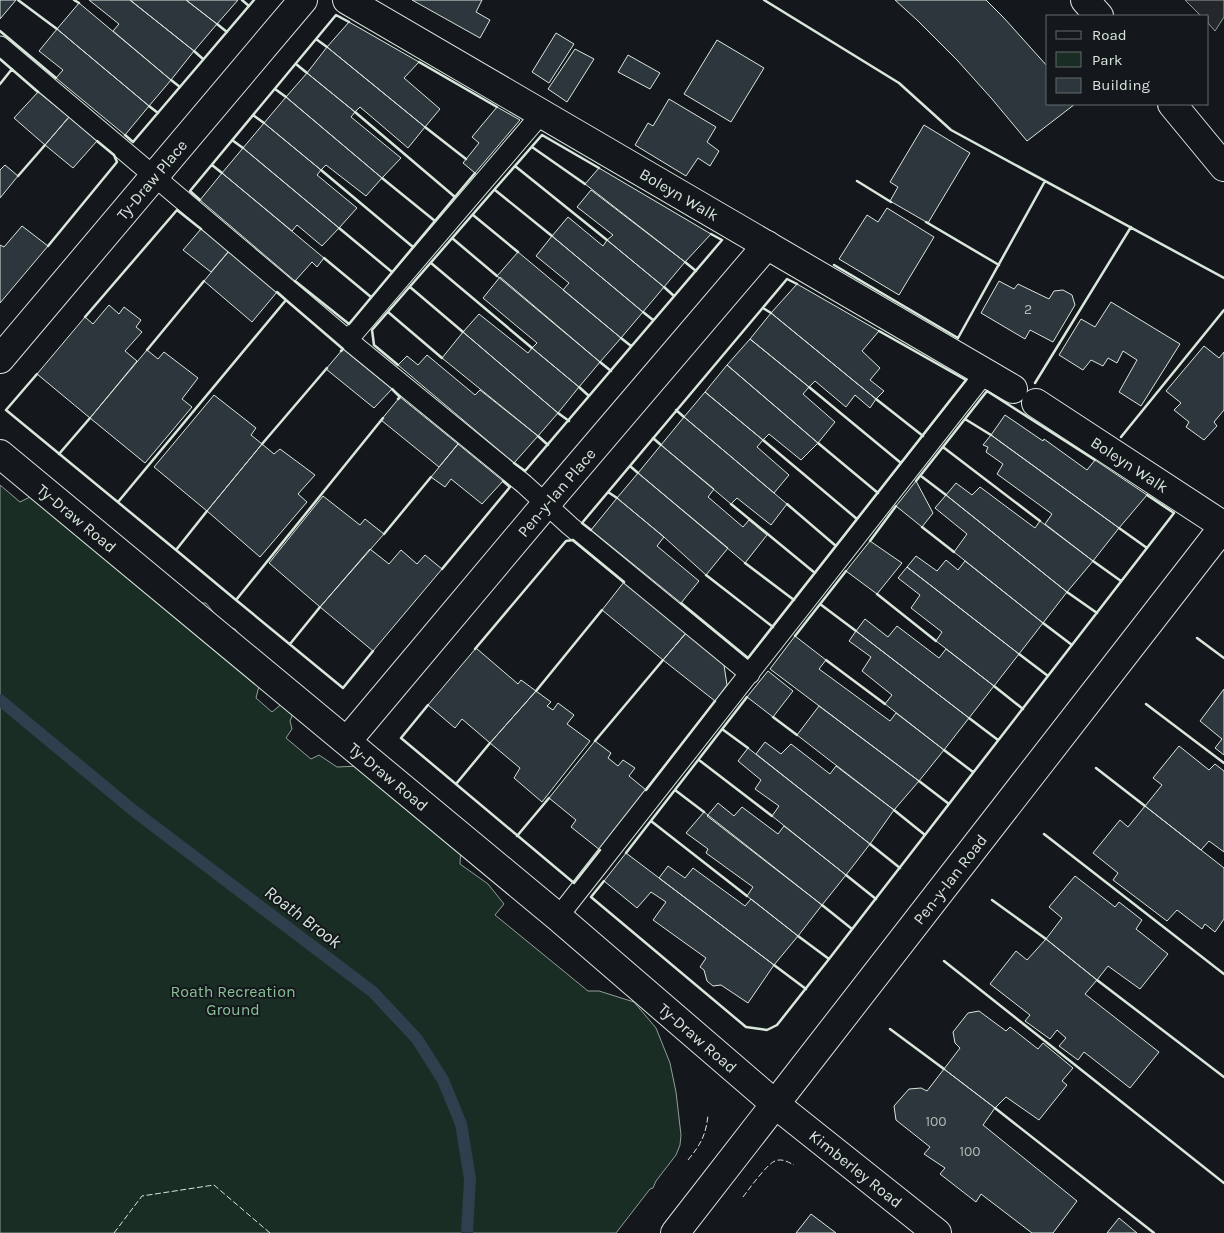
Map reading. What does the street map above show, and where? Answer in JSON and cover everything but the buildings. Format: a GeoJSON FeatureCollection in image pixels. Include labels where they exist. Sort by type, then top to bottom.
{"type":"FeatureCollection","features":[{"type":"Feature","properties":{"kind":"street","name":"Ty-Draw Place"},"geometry":{"type":"LineString","coordinates":[[0,359],[303,0]]}},
{"type":"Feature","properties":{"kind":"street","name":"Boleyn Walk"},"geometry":{"type":"LineString","coordinates":[[347,0],[1013,389]]}},
{"type":"Feature","properties":{"kind":"street"},"geometry":{"type":"LineString","coordinates":[[1085,0],[1098,15]]}},
{"type":"Feature","properties":{"kind":"street"},"geometry":{"type":"LineString","coordinates":[[1173,105],[1224,167]]}},
{"type":"Feature","properties":{"kind":"street","name":"Pen-y-lan Place"},"geometry":{"type":"LineString","coordinates":[[347,741],[767,245]]}},
{"type":"Feature","properties":{"kind":"street","name":"Boleyn Walk"},"geometry":{"type":"LineString","coordinates":[[1036,403],[1224,526]]}},
{"type":"Feature","properties":{"kind":"street","name":"Ty-Draw Road"},"geometry":{"type":"LineString","coordinates":[[0,454],[558,917],[775,1104]]}},
{"type":"Feature","properties":{"kind":"street","name":"Pen-y-lan Road"},"geometry":{"type":"LineString","coordinates":[[675,1233],[1224,526]]}},
{"type":"Feature","properties":{"kind":"street","name":"Kimberley Road"},"geometry":{"type":"LineString","coordinates":[[775,1104],[938,1233]]}},
{"type":"Feature","properties":{"kind":"lane"},"geometry":{"type":"LineString","coordinates":[[0,46],[570,526],[750,674]]}},
{"type":"Feature","properties":{"kind":"lane"},"geometry":{"type":"LineString","coordinates":[[348,340],[542,113]]}},
{"type":"Feature","properties":{"kind":"lane"},"geometry":{"type":"LineString","coordinates":[[558,917],[985,373]]}},
{"type":"Feature","properties":{"kind":"green space","name":"Roath Recreation Ground"},"geometry":{"type":"Polygon","coordinates":[[[0,485],[20,502],[34,495],[193,603],[206,603],[214,613],[218,623],[235,629],[244,641],[260,682],[256,698],[272,712],[284,702],[295,709],[290,721],[292,729],[286,738],[311,759],[319,755],[337,767],[360,766],[461,847],[460,864],[488,884],[504,904],[495,915],[588,991],[599,991],[634,1002],[656,1028],[670,1063],[676,1092],[681,1135],[680,1145],[676,1155],[656,1181],[653,1188],[650,1189],[616,1233],[0,1233],[0,485]]]}},
{"type":"Feature","properties":{"kind":"shaded area"},"geometry":{"type":"Polygon","coordinates":[[[1185,0],[1224,0],[1224,17],[1215,31],[1209,24],[1209,15],[1200,15],[1185,0]]]}},
{"type":"Feature","properties":{"kind":"waterway","name":"Roath Brook"},"geometry":{"type":"LineString","coordinates":[[0,700],[134,811],[373,992],[417,1039],[443,1080],[461,1124],[470,1179],[467,1233]]}},
{"type":"Feature","properties":{"kind":"fence"},"geometry":{"type":"LineString","coordinates":[[688,1160],[702,1139],[708,1115]]}},
{"type":"Feature","properties":{"kind":"fence"},"geometry":{"type":"LineString","coordinates":[[743,1197],[758,1177],[775,1161],[785,1161],[794,1165]]}},
{"type":"Feature","properties":{"kind":"fence"},"geometry":{"type":"LineString","coordinates":[[114,1233],[142,1196],[214,1185],[270,1233]]}},
{"type":"Feature","properties":{"kind":"wall"},"geometry":{"type":"LineString","coordinates":[[18,0],[57,29]]}},
{"type":"Feature","properties":{"kind":"wall"},"geometry":{"type":"LineString","coordinates":[[74,0],[79,3]]}},
{"type":"Feature","properties":{"kind":"wall"},"geometry":{"type":"LineString","coordinates":[[242,0],[249,6]]}},
{"type":"Feature","properties":{"kind":"wall"},"geometry":{"type":"LineString","coordinates":[[125,135],[133,142],[254,0]]}},
{"type":"Feature","properties":{"kind":"wall"},"geometry":{"type":"LineString","coordinates":[[764,0],[899,83],[951,130],[1224,278]]}},
{"type":"Feature","properties":{"kind":"wall"},"geometry":{"type":"LineString","coordinates":[[200,200],[190,191],[336,15],[349,22]]}},
{"type":"Feature","properties":{"kind":"wall"},"geometry":{"type":"LineString","coordinates":[[217,24],[227,32]]}},
{"type":"Feature","properties":{"kind":"wall"},"geometry":{"type":"LineString","coordinates":[[0,31],[56,78]]}},
{"type":"Feature","properties":{"kind":"wall"},"geometry":{"type":"LineString","coordinates":[[316,39],[327,47]]}},
{"type":"Feature","properties":{"kind":"wall"},"geometry":{"type":"LineString","coordinates":[[194,51],[203,59]]}},
{"type":"Feature","properties":{"kind":"wall"},"geometry":{"type":"LineString","coordinates":[[0,59],[38,92]]}},
{"type":"Feature","properties":{"kind":"wall"},"geometry":{"type":"LineString","coordinates":[[419,62],[497,107]]}},
{"type":"Feature","properties":{"kind":"wall"},"geometry":{"type":"LineString","coordinates":[[296,64],[307,73]]}},
{"type":"Feature","properties":{"kind":"wall"},"geometry":{"type":"LineString","coordinates":[[0,84],[12,69]]}},
{"type":"Feature","properties":{"kind":"wall"},"geometry":{"type":"LineString","coordinates":[[171,80],[180,87]]}},
{"type":"Feature","properties":{"kind":"wall"},"geometry":{"type":"LineString","coordinates":[[275,89],[286,97]]}},
{"type":"Feature","properties":{"kind":"wall"},"geometry":{"type":"LineString","coordinates":[[149,106],[158,113]]}},
{"type":"Feature","properties":{"kind":"wall"},"geometry":{"type":"LineString","coordinates":[[355,112],[455,197]]}},
{"type":"Feature","properties":{"kind":"wall"},"geometry":{"type":"LineString","coordinates":[[253,115],[264,123]]}},
{"type":"Feature","properties":{"kind":"wall"},"geometry":{"type":"LineString","coordinates":[[425,127],[466,159]]}},
{"type":"Feature","properties":{"kind":"wall"},"geometry":{"type":"LineString","coordinates":[[398,365],[374,345],[372,330],[542,135],[599,168]]}},
{"type":"Feature","properties":{"kind":"wall"},"geometry":{"type":"LineString","coordinates":[[232,140],[243,148]]}},
{"type":"Feature","properties":{"kind":"wall"},"geometry":{"type":"LineString","coordinates":[[48,246],[117,162],[114,155],[97,141]]}},
{"type":"Feature","properties":{"kind":"wall"},"geometry":{"type":"LineString","coordinates":[[18,176],[45,145]]}},
{"type":"Feature","properties":{"kind":"wall"},"geometry":{"type":"LineString","coordinates":[[532,147],[585,184]]}},
{"type":"Feature","properties":{"kind":"wall"},"geometry":{"type":"LineString","coordinates":[[212,165],[222,173]]}},
{"type":"Feature","properties":{"kind":"wall"},"geometry":{"type":"LineString","coordinates":[[515,166],[607,240]]}},
{"type":"Feature","properties":{"kind":"wall"},"geometry":{"type":"LineString","coordinates":[[321,170],[413,247]]}},
{"type":"Feature","properties":{"kind":"wall"},"geometry":{"type":"LineString","coordinates":[[295,281],[349,324],[475,173]]}},
{"type":"Feature","properties":{"kind":"wall"},"geometry":{"type":"LineString","coordinates":[[382,178],[435,221]]}},
{"type":"Feature","properties":{"kind":"wall"},"geometry":{"type":"LineString","coordinates":[[857,181],[891,202]]}},
{"type":"Feature","properties":{"kind":"wall"},"geometry":{"type":"LineString","coordinates":[[834,265],[958,338],[1045,181]]}},
{"type":"Feature","properties":{"kind":"wall"},"geometry":{"type":"LineString","coordinates":[[495,190],[552,236]]}},
{"type":"Feature","properties":{"kind":"wall"},"geometry":{"type":"LineString","coordinates":[[85,317],[177,210],[201,229]]}},
{"type":"Feature","properties":{"kind":"wall"},"geometry":{"type":"LineString","coordinates":[[473,215],[518,252]]}},
{"type":"Feature","properties":{"kind":"wall"},"geometry":{"type":"LineString","coordinates":[[926,222],[999,265]]}},
{"type":"Feature","properties":{"kind":"wall"},"geometry":{"type":"LineString","coordinates":[[1035,383],[1131,227]]}},
{"type":"Feature","properties":{"kind":"wall"},"geometry":{"type":"LineString","coordinates":[[339,228],[392,272]]}},
{"type":"Feature","properties":{"kind":"wall"},"geometry":{"type":"LineString","coordinates":[[514,463],[525,471],[722,240],[711,234]]}},
{"type":"Feature","properties":{"kind":"wall"},"geometry":{"type":"LineString","coordinates":[[452,238],[497,276]]}},
{"type":"Feature","properties":{"kind":"wall"},"geometry":{"type":"LineString","coordinates":[[324,258],[371,297]]}},
{"type":"Feature","properties":{"kind":"wall"},"geometry":{"type":"LineString","coordinates":[[685,262],[696,271]]}},
{"type":"Feature","properties":{"kind":"wall"},"geometry":{"type":"LineString","coordinates":[[431,263],[532,348]]}},
{"type":"Feature","properties":{"kind":"wall"},"geometry":{"type":"LineString","coordinates":[[591,530],[582,523],[787,279],[797,284]]}},
{"type":"Feature","properties":{"kind":"wall"},"geometry":{"type":"LineString","coordinates":[[147,350],[204,281]]}},
{"type":"Feature","properties":{"kind":"wall"},"geometry":{"type":"LineString","coordinates":[[410,287],[463,332]]}},
{"type":"Feature","properties":{"kind":"wall"},"geometry":{"type":"LineString","coordinates":[[664,287],[674,296]]}},
{"type":"Feature","properties":{"kind":"wall"},"geometry":{"type":"LineString","coordinates":[[277,292],[286,300]]}},
{"type":"Feature","properties":{"kind":"wall"},"geometry":{"type":"LineString","coordinates":[[118,502],[286,300],[343,349],[341,351]]}},
{"type":"Feature","properties":{"kind":"wall"},"geometry":{"type":"LineString","coordinates":[[763,308],[771,313]]}},
{"type":"Feature","properties":{"kind":"wall"},"geometry":{"type":"LineString","coordinates":[[1121,437],[1224,310]]}},
{"type":"Feature","properties":{"kind":"wall"},"geometry":{"type":"LineString","coordinates":[[388,312],[442,358]]}},
{"type":"Feature","properties":{"kind":"wall"},"geometry":{"type":"LineString","coordinates":[[643,312],[653,320]]}},
{"type":"Feature","properties":{"kind":"wall"},"geometry":{"type":"LineString","coordinates":[[681,603],[748,658],[966,380],[879,331]]}},
{"type":"Feature","properties":{"kind":"wall"},"geometry":{"type":"LineString","coordinates":[[621,338],[631,346]]}},
{"type":"Feature","properties":{"kind":"wall"},"geometry":{"type":"LineString","coordinates":[[600,362],[611,371]]}},
{"type":"Feature","properties":{"kind":"wall"},"geometry":{"type":"LineString","coordinates":[[262,444],[327,368]]}},
{"type":"Feature","properties":{"kind":"wall"},"geometry":{"type":"LineString","coordinates":[[37,374],[6,410],[176,550]]}},
{"type":"Feature","properties":{"kind":"wall"},"geometry":{"type":"LineString","coordinates":[[579,387],[589,396]]}},
{"type":"Feature","properties":{"kind":"wall"},"geometry":{"type":"LineString","coordinates":[[809,387],[901,463]]}},
{"type":"Feature","properties":{"kind":"wall"},"geometry":{"type":"LineString","coordinates":[[392,389],[400,397],[398,399]]}},
{"type":"Feature","properties":{"kind":"wall"},"geometry":{"type":"LineString","coordinates":[[916,481],[987,391],[1095,460]]}},
{"type":"Feature","properties":{"kind":"wall"},"geometry":{"type":"LineString","coordinates":[[876,399],[923,436]]}},
{"type":"Feature","properties":{"kind":"wall"},"geometry":{"type":"LineString","coordinates":[[676,410],[684,417]]}},
{"type":"Feature","properties":{"kind":"wall"},"geometry":{"type":"LineString","coordinates":[[558,413],[569,421]]}},
{"type":"Feature","properties":{"kind":"wall"},"geometry":{"type":"LineString","coordinates":[[59,454],[90,418]]}},
{"type":"Feature","properties":{"kind":"wall"},"geometry":{"type":"LineString","coordinates":[[373,651],[343,688],[236,600],[383,418]]}},
{"type":"Feature","properties":{"kind":"wall"},"geometry":{"type":"LineString","coordinates":[[965,419],[991,435]]}},
{"type":"Feature","properties":{"kind":"wall"},"geometry":{"type":"LineString","coordinates":[[538,436],[548,445]]}},
{"type":"Feature","properties":{"kind":"wall"},"geometry":{"type":"LineString","coordinates":[[653,438],[661,445]]}},
{"type":"Feature","properties":{"kind":"wall"},"geometry":{"type":"LineString","coordinates":[[763,440],[857,519]]}},
{"type":"Feature","properties":{"kind":"wall"},"geometry":{"type":"LineString","coordinates":[[818,443],[878,493]]}},
{"type":"Feature","properties":{"kind":"wall"},"geometry":{"type":"LineString","coordinates":[[943,447],[1040,521]]}},
{"type":"Feature","properties":{"kind":"wall"},"geometry":{"type":"LineString","coordinates":[[630,466],[638,473]]}},
{"type":"Feature","properties":{"kind":"wall"},"geometry":{"type":"LineString","coordinates":[[921,476],[946,495]]}},
{"type":"Feature","properties":{"kind":"wall"},"geometry":{"type":"LineString","coordinates":[[384,534],[431,477]]}},
{"type":"Feature","properties":{"kind":"wall"},"geometry":{"type":"LineString","coordinates":[[442,569],[510,487],[503,481]]}},
{"type":"Feature","properties":{"kind":"wall"},"geometry":{"type":"LineString","coordinates":[[608,492],[617,498]]}},
{"type":"Feature","properties":{"kind":"wall"},"geometry":{"type":"LineString","coordinates":[[604,881],[591,897],[746,1027],[767,1030],[777,1025],[1174,513],[1147,495]]}},
{"type":"Feature","properties":{"kind":"wall"},"geometry":{"type":"LineString","coordinates":[[731,504],[815,573]]}},
{"type":"Feature","properties":{"kind":"wall"},"geometry":{"type":"LineString","coordinates":[[787,504],[836,546]]}},
{"type":"Feature","properties":{"kind":"wall"},"geometry":{"type":"LineString","coordinates":[[870,541],[896,506]]}},
{"type":"Feature","properties":{"kind":"wall"},"geometry":{"type":"LineString","coordinates":[[207,511],[176,550],[236,600]]}},
{"type":"Feature","properties":{"kind":"wall"},"geometry":{"type":"LineString","coordinates":[[922,527],[954,552]]}},
{"type":"Feature","properties":{"kind":"wall"},"geometry":{"type":"LineString","coordinates":[[1119,528],[1147,548]]}},
{"type":"Feature","properties":{"kind":"wall"},"geometry":{"type":"LineString","coordinates":[[475,649],[566,541],[573,540],[624,582]]}},
{"type":"Feature","properties":{"kind":"wall"},"geometry":{"type":"LineString","coordinates":[[1093,561],[1121,581]]}},
{"type":"Feature","properties":{"kind":"wall"},"geometry":{"type":"LineString","coordinates":[[745,563],[794,600]]}},
{"type":"Feature","properties":{"kind":"wall"},"geometry":{"type":"LineString","coordinates":[[795,636],[846,571]]}},
{"type":"Feature","properties":{"kind":"wall"},"geometry":{"type":"LineString","coordinates":[[706,575],[773,627]]}},
{"type":"Feature","properties":{"kind":"wall"},"geometry":{"type":"LineString","coordinates":[[1067,592],[1097,613]]}},
{"type":"Feature","properties":{"kind":"wall"},"geometry":{"type":"LineString","coordinates":[[877,594],[936,641]]}},
{"type":"Feature","properties":{"kind":"wall"},"geometry":{"type":"LineString","coordinates":[[820,604],[856,631]]}},
{"type":"Feature","properties":{"kind":"wall"},"geometry":{"type":"LineString","coordinates":[[290,644],[320,607]]}},
{"type":"Feature","properties":{"kind":"wall"},"geometry":{"type":"LineString","coordinates":[[536,691],[602,610]]}},
{"type":"Feature","properties":{"kind":"wall"},"geometry":{"type":"LineString","coordinates":[[1043,623],[1072,645]]}},
{"type":"Feature","properties":{"kind":"wall"},"geometry":{"type":"LineString","coordinates":[[1197,638],[1224,658]]}},
{"type":"Feature","properties":{"kind":"wall"},"geometry":{"type":"LineString","coordinates":[[1019,654],[1048,676]]}},
{"type":"Feature","properties":{"kind":"wall"},"geometry":{"type":"LineString","coordinates":[[595,741],[663,660]]}},
{"type":"Feature","properties":{"kind":"wall"},"geometry":{"type":"LineString","coordinates":[[826,660],[885,704]]}},
{"type":"Feature","properties":{"kind":"wall"},"geometry":{"type":"LineString","coordinates":[[994,686],[1023,709]]}},
{"type":"Feature","properties":{"kind":"wall"},"geometry":{"type":"LineString","coordinates":[[626,853],[747,697]]}},
{"type":"Feature","properties":{"kind":"wall"},"geometry":{"type":"LineString","coordinates":[[646,790],[715,701]]}},
{"type":"Feature","properties":{"kind":"wall"},"geometry":{"type":"LineString","coordinates":[[1146,704],[1224,763]]}},
{"type":"Feature","properties":{"kind":"wall"},"geometry":{"type":"LineString","coordinates":[[428,705],[401,738],[574,883],[600,850]]}},
{"type":"Feature","properties":{"kind":"wall"},"geometry":{"type":"LineString","coordinates":[[773,717],[797,735]]}},
{"type":"Feature","properties":{"kind":"wall"},"geometry":{"type":"LineString","coordinates":[[969,718],[998,740]]}},
{"type":"Feature","properties":{"kind":"wall"},"geometry":{"type":"LineString","coordinates":[[722,729],[748,748]]}},
{"type":"Feature","properties":{"kind":"wall"},"geometry":{"type":"LineString","coordinates":[[456,784],[490,743]]}},
{"type":"Feature","properties":{"kind":"wall"},"geometry":{"type":"LineString","coordinates":[[944,750],[973,772]]}},
{"type":"Feature","properties":{"kind":"wall"},"geometry":{"type":"LineString","coordinates":[[699,760],[772,816]]}},
{"type":"Feature","properties":{"kind":"wall"},"geometry":{"type":"LineString","coordinates":[[1096,768],[1145,806]]}},
{"type":"Feature","properties":{"kind":"wall"},"geometry":{"type":"LineString","coordinates":[[919,781],[949,804]]}},
{"type":"Feature","properties":{"kind":"wall"},"geometry":{"type":"LineString","coordinates":[[675,790],[704,812]]}},
{"type":"Feature","properties":{"kind":"wall"},"geometry":{"type":"LineString","coordinates":[[517,836],[549,798]]}},
{"type":"Feature","properties":{"kind":"wall"},"geometry":{"type":"LineString","coordinates":[[894,810],[925,835]]}},
{"type":"Feature","properties":{"kind":"wall"},"geometry":{"type":"LineString","coordinates":[[651,821],[747,896]]}},
{"type":"Feature","properties":{"kind":"wall"},"geometry":{"type":"LineString","coordinates":[[1044,834],[1224,974]]}},
{"type":"Feature","properties":{"kind":"wall"},"geometry":{"type":"LineString","coordinates":[[870,844],[900,868]]}},
{"type":"Feature","properties":{"kind":"wall"},"geometry":{"type":"LineString","coordinates":[[846,875],[876,899]]}},
{"type":"Feature","properties":{"kind":"wall"},"geometry":{"type":"LineString","coordinates":[[992,900],[1046,939]]}},
{"type":"Feature","properties":{"kind":"wall"},"geometry":{"type":"LineString","coordinates":[[822,905],[852,929]]}},
{"type":"Feature","properties":{"kind":"wall"},"geometry":{"type":"LineString","coordinates":[[798,936],[829,959]]}},
{"type":"Feature","properties":{"kind":"wall"},"geometry":{"type":"LineString","coordinates":[[944,961],[1224,1183]]}},
{"type":"Feature","properties":{"kind":"wall"},"geometry":{"type":"LineString","coordinates":[[774,965],[806,989]]}},
{"type":"Feature","properties":{"kind":"wall"},"geometry":{"type":"LineString","coordinates":[[1097,980],[1224,1077]]}},
{"type":"Feature","properties":{"kind":"wall"},"geometry":{"type":"LineString","coordinates":[[890,1029],[944,1069]]}},
{"type":"Feature","properties":{"kind":"wall"},"geometry":{"type":"LineString","coordinates":[[995,1108],[1154,1233]]}}]}
